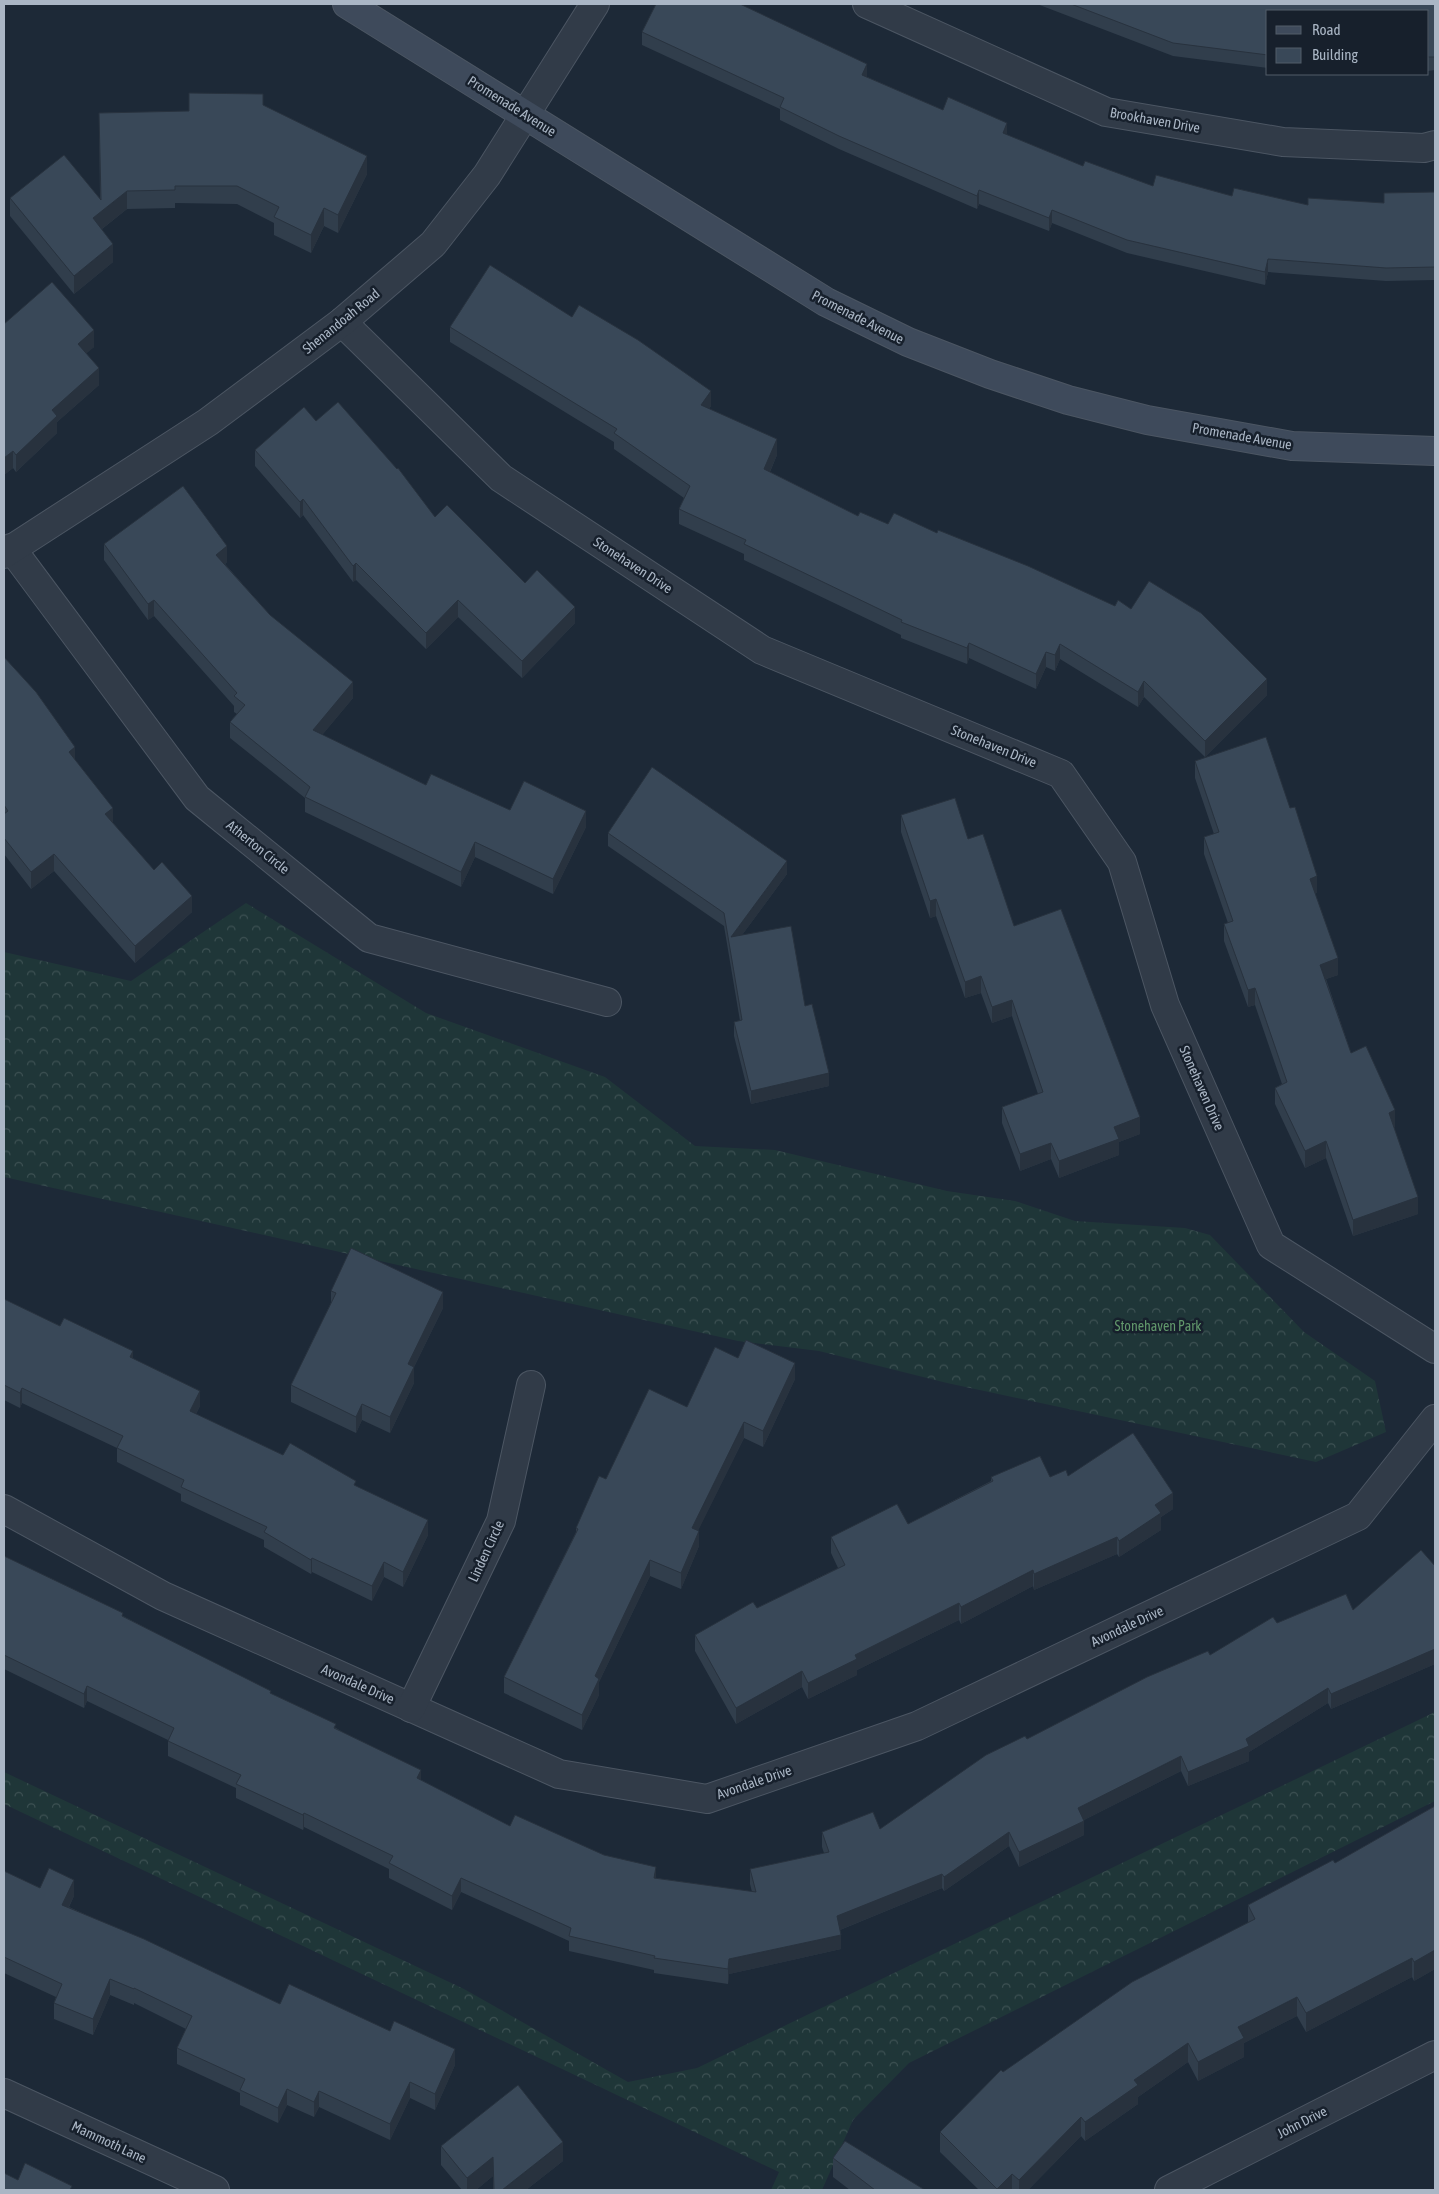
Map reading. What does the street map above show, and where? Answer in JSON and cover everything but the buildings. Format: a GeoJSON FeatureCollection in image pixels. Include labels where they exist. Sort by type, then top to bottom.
{"type":"FeatureCollection","features":[{"type":"Feature","properties":{"kind":"main road","name":"Promenade Avenue"},"geometry":{"type":"LineString","coordinates":[[347,4],[826,302],[908,342],[990,374],[1068,400],[1147,420],[1283,444],[1435,451]]}},
{"type":"Feature","properties":{"kind":"street","name":"Shenandoah Road"},"geometry":{"type":"LineString","coordinates":[[8,551],[208,422],[342,322],[433,244],[487,175],[595,4]]}},
{"type":"Feature","properties":{"kind":"street","name":"Brookhaven Drive"},"geometry":{"type":"LineString","coordinates":[[867,4],[1106,112],[1283,142],[1424,148],[1435,145]]}},
{"type":"Feature","properties":{"kind":"street","name":"Stonehaven Drive"},"geometry":{"type":"LineString","coordinates":[[342,322],[501,478],[762,650],[1061,774],[1122,862],[1165,1005],[1271,1245],[1435,1349]]}},
{"type":"Feature","properties":{"kind":"street","name":"Atherton Circle"},"geometry":{"type":"LineString","coordinates":[[8,551],[197,798],[369,938],[607,1002]]}},
{"type":"Feature","properties":{"kind":"street","name":"Linden Circle"},"geometry":{"type":"LineString","coordinates":[[411,1708],[501,1521],[531,1385]]}},
{"type":"Feature","properties":{"kind":"street","name":"Avondale Drive"},"geometry":{"type":"LineString","coordinates":[[4,1509],[164,1596],[559,1774],[707,1799],[917,1726],[1358,1516],[1435,1419]]}},
{"type":"Feature","properties":{"kind":"street","name":"John Drive"},"geometry":{"type":"LineString","coordinates":[[1170,2190],[1435,2055]]}},
{"type":"Feature","properties":{"kind":"street","name":"Mammoth Lane"},"geometry":{"type":"LineString","coordinates":[[4,2093],[214,2190]]}},
{"type":"Feature","properties":{"kind":"green space","name":"Stonehaven Park"},"geometry":{"type":"Polygon","coordinates":[[[246,903],[426,1013],[605,1077],[695,1146],[775,1150],[947,1191],[1015,1201],[1075,1221],[1185,1228],[1210,1235],[1304,1332],[1375,1381],[1386,1432],[1316,1462],[947,1383],[819,1351],[738,1341],[4,1177],[4,952],[131,981],[246,903]]]}},
{"type":"Feature","properties":{"kind":"green space"},"geometry":{"type":"Polygon","coordinates":[[[1435,1712],[1435,1801],[909,2063],[853,2120],[822,2190],[771,2190],[779,2172],[4,1804],[4,1772],[464,1989],[628,2082],[697,2068],[1435,1712]]]}}]}
